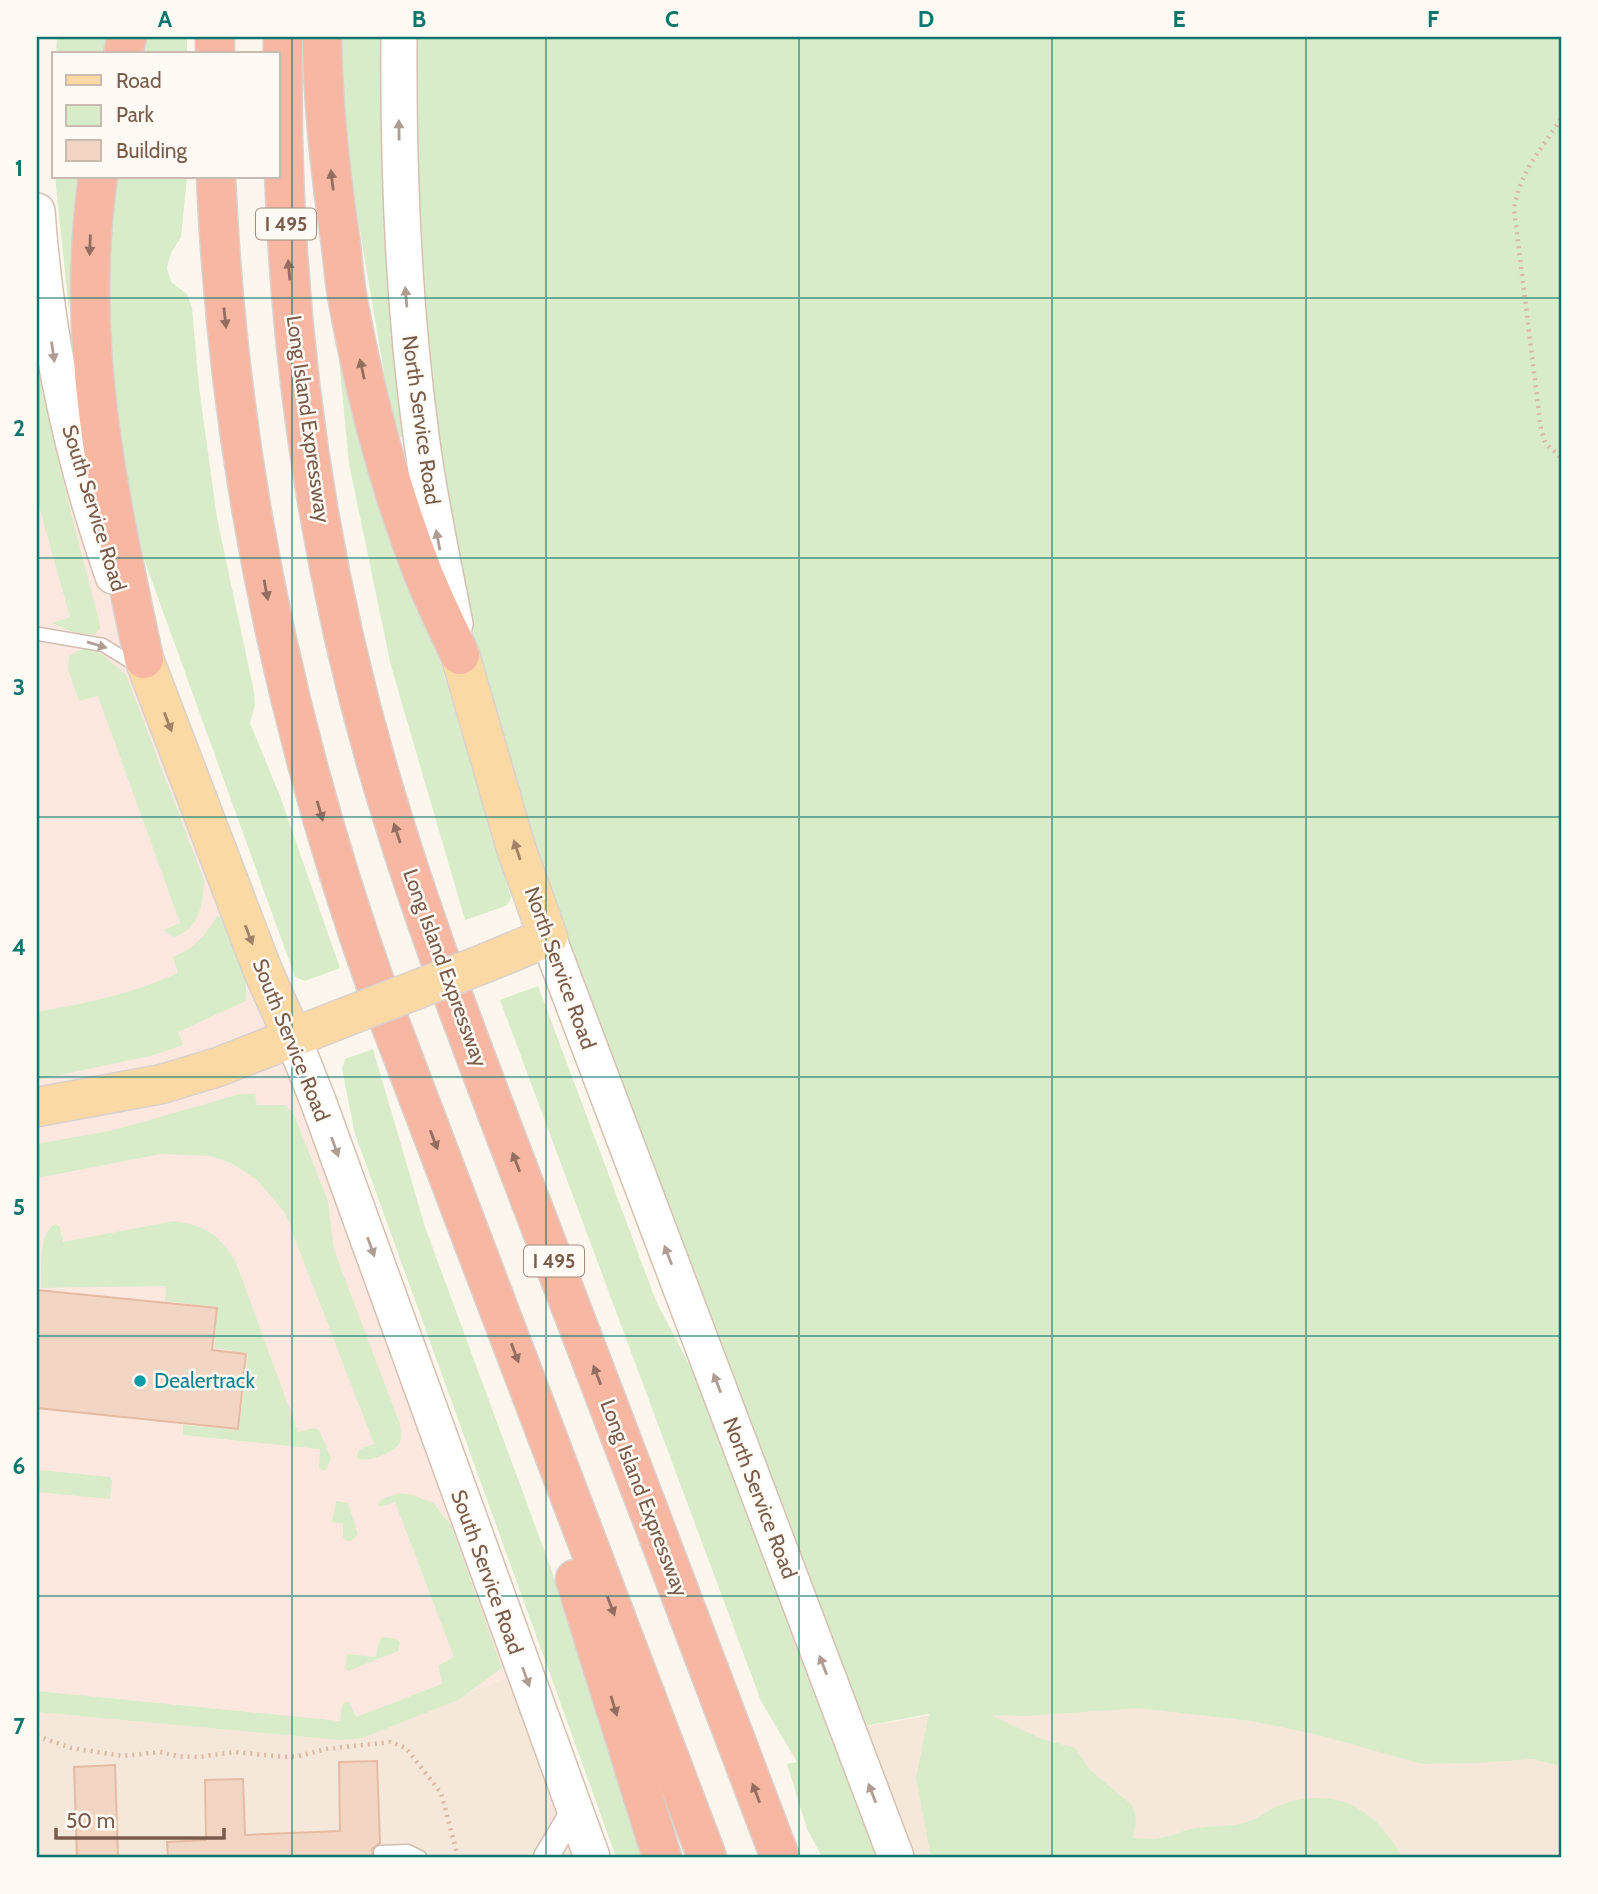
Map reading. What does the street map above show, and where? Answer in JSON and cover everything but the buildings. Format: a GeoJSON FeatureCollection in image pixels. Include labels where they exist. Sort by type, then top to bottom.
{"type":"FeatureCollection","features":[{"type":"Feature","properties":{"kind":"highway","name":"Long Island Expressway"},"geometry":{"type":"LineString","coordinates":[[283,37],[283,155],[287,248],[303,411],[331,574],[348,657],[369,736],[391,815],[444,971],[780,1857]]}},
{"type":"Feature","properties":{"kind":"highway"},"geometry":{"type":"LineString","coordinates":[[322,37],[326,130],[347,299],[358,349],[379,436],[406,526],[423,574],[460,655]]}},
{"type":"Feature","properties":{"kind":"highway"},"geometry":{"type":"LineString","coordinates":[[98,178],[89,268],[93,382],[107,475],[146,666]]}},
{"type":"Feature","properties":{"kind":"highway"},"geometry":{"type":"LineString","coordinates":[[216,178],[221,281],[240,443],[269,606],[306,762],[352,918],[370,968],[707,1857]]}},
{"type":"Feature","properties":{"kind":"highway"},"geometry":{"type":"LineString","coordinates":[[569,1497],[575,1580],[662,1857]]}},
{"type":"Feature","properties":{"kind":"main road","name":"North Service Road"},"geometry":{"type":"LineString","coordinates":[[399,37],[400,199],[404,281],[429,489],[460,655],[516,848],[548,937],[896,1857]]}},
{"type":"Feature","properties":{"kind":"main road","name":"South Service Road"},"geometry":{"type":"LineString","coordinates":[[37,211],[50,332],[65,413],[95,524],[146,666],[263,971],[322,1113],[592,1857]]}},
{"type":"Feature","properties":{"kind":"main road"},"geometry":{"type":"LineString","coordinates":[[37,1107],[162,1084],[218,1067],[548,937]]}},
{"type":"Feature","properties":{"kind":"street"},"geometry":{"type":"LineString","coordinates":[[545,1857],[574,1810]]}},
{"type":"Feature","properties":{"kind":"lane"},"geometry":{"type":"LineString","coordinates":[[39,634],[103,645],[146,666]]}},
{"type":"Feature","properties":{"kind":"lane"},"geometry":{"type":"LineString","coordinates":[[380,1852],[402,1850],[420,1857]]}},
{"type":"Feature","properties":{"kind":"path"},"geometry":{"type":"LineString","coordinates":[[1561,119],[1518,187],[1514,209],[1541,430],[1546,444],[1561,458]]}},
{"type":"Feature","properties":{"kind":"path"},"geometry":{"type":"LineString","coordinates":[[37,1736],[71,1748],[123,1756],[160,1752],[198,1757],[235,1752],[285,1757],[378,1744],[399,1745],[406,1748],[441,1793],[458,1857]]}},
{"type":"Feature","properties":{"kind":"shaded area"},"geometry":{"type":"Polygon","coordinates":[[[37,278],[58,433],[130,664],[272,1031],[119,1082],[37,1096],[37,278]]]}},
{"type":"Feature","properties":{"kind":"shaded area"},"geometry":{"type":"Polygon","coordinates":[[[284,1062],[518,1673],[368,1732],[342,1735],[37,1712],[37,1123],[163,1105],[284,1062]]]}},
{"type":"Feature","properties":{"kind":"shaded area"},"geometry":{"type":"Polygon","coordinates":[[[518,1673],[586,1857],[37,1857],[37,1712],[342,1735],[368,1732],[518,1673]]]}},
{"type":"Feature","properties":{"kind":"shaded area"},"geometry":{"type":"Polygon","coordinates":[[[1157,1677],[1561,1727],[1561,1857],[896,1857],[848,1729],[1157,1677]]]}},
{"type":"Feature","properties":{"kind":"green space"},"geometry":{"type":"Polygon","coordinates":[[[57,37],[119,37],[115,52],[56,52],[57,37]]]}},
{"type":"Feature","properties":{"kind":"green space"},"geometry":{"type":"Polygon","coordinates":[[[143,37],[187,37],[187,52],[139,52],[143,37]]]}},
{"type":"Feature","properties":{"kind":"green space"},"geometry":{"type":"Polygon","coordinates":[[[336,37],[386,37],[405,437],[395,437],[333,72],[336,37]]]}},
{"type":"Feature","properties":{"kind":"green space"},"geometry":{"type":"Polygon","coordinates":[[[399,37],[1561,37],[1561,1766],[1532,1759],[1422,1764],[1319,1735],[1252,1721],[1138,1708],[1027,1716],[991,1715],[1042,1739],[1075,1748],[1090,1770],[1132,1805],[1136,1818],[1133,1838],[1157,1839],[1191,1829],[1228,1826],[1257,1818],[1278,1806],[1298,1800],[1334,1799],[1365,1813],[1379,1825],[1402,1857],[931,1857],[916,1778],[929,1714],[848,1729],[548,937],[436,528],[399,37]]]}},
{"type":"Feature","properties":{"kind":"green space"},"geometry":{"type":"Polygon","coordinates":[[[55,178],[84,178],[69,311],[55,178]]]}},
{"type":"Feature","properties":{"kind":"green space"},"geometry":{"type":"Polygon","coordinates":[[[117,178],[187,178],[181,237],[171,253],[167,268],[171,282],[187,294],[192,308],[199,387],[217,518],[254,692],[255,705],[250,723],[280,796],[340,968],[305,981],[295,977],[135,534],[111,415],[107,265],[117,178]]]}},
{"type":"Feature","properties":{"kind":"green space"},"geometry":{"type":"Polygon","coordinates":[[[331,275],[432,634],[511,897],[503,907],[465,920],[391,666],[349,464],[331,275]]]}},
{"type":"Feature","properties":{"kind":"green space"},"geometry":{"type":"Polygon","coordinates":[[[37,353],[57,454],[99,621],[100,628],[95,635],[73,632],[52,623],[70,617],[37,499],[37,353]]]}},
{"type":"Feature","properties":{"kind":"green space"},"geometry":{"type":"Polygon","coordinates":[[[84,648],[102,654],[126,675],[204,880],[203,897],[195,922],[174,937],[164,930],[180,923],[98,696],[79,701],[68,669],[69,656],[84,648]]]}},
{"type":"Feature","properties":{"kind":"green space"},"geometry":{"type":"Polygon","coordinates":[[[217,916],[220,916],[246,978],[246,1001],[178,1032],[183,1045],[154,1055],[37,1080],[37,1012],[109,997],[178,973],[173,957],[198,941],[217,916]]]}},
{"type":"Feature","properties":{"kind":"green space"},"geometry":{"type":"Polygon","coordinates":[[[538,986],[656,1301],[700,1385],[878,1857],[822,1857],[807,1829],[787,1764],[797,1762],[761,1701],[500,1000],[538,986]]]}},
{"type":"Feature","properties":{"kind":"green space"},"geometry":{"type":"Polygon","coordinates":[[[373,1049],[425,1227],[550,1566],[647,1857],[616,1857],[355,1134],[342,1069],[345,1059],[373,1049]]]}},
{"type":"Feature","properties":{"kind":"green space"},"geometry":{"type":"Polygon","coordinates":[[[240,1094],[255,1094],[257,1105],[285,1105],[293,1112],[328,1201],[334,1250],[400,1424],[400,1442],[382,1456],[358,1459],[360,1449],[374,1444],[285,1213],[258,1181],[233,1164],[211,1156],[161,1154],[37,1178],[37,1144],[114,1130],[240,1094]]]}},
{"type":"Feature","properties":{"kind":"green space"},"geometry":{"type":"Polygon","coordinates":[[[174,1221],[195,1225],[210,1232],[235,1260],[298,1432],[314,1428],[319,1430],[331,1458],[327,1469],[323,1471],[319,1468],[320,1449],[183,1435],[183,1425],[239,1430],[248,1353],[214,1348],[217,1307],[165,1301],[166,1286],[41,1288],[43,1243],[50,1229],[56,1224],[60,1227],[63,1242],[174,1221]]]}},
{"type":"Feature","properties":{"kind":"green space"},"geometry":{"type":"Polygon","coordinates":[[[40,1470],[110,1477],[110,1499],[37,1492],[40,1470]]]}},
{"type":"Feature","properties":{"kind":"green space"},"geometry":{"type":"Polygon","coordinates":[[[399,1493],[433,1503],[451,1525],[502,1668],[458,1700],[362,1738],[341,1740],[37,1712],[37,1691],[340,1721],[342,1705],[345,1702],[349,1702],[356,1717],[442,1684],[438,1666],[454,1657],[395,1502],[379,1507],[378,1504],[382,1499],[399,1493]]]}},
{"type":"Feature","properties":{"kind":"green space"},"geometry":{"type":"Polygon","coordinates":[[[336,1501],[348,1503],[358,1534],[351,1541],[346,1541],[343,1537],[343,1524],[332,1522],[336,1501]]]}},
{"type":"Feature","properties":{"kind":"green space"},"geometry":{"type":"Polygon","coordinates":[[[382,1637],[400,1642],[398,1651],[348,1671],[345,1668],[347,1654],[376,1657],[382,1637]]]}},
{"type":"Feature","properties":{"kind":"place","name":"Dealertrack"},"geometry":{"type":"Point","coordinates":[140,1381]}}]}
